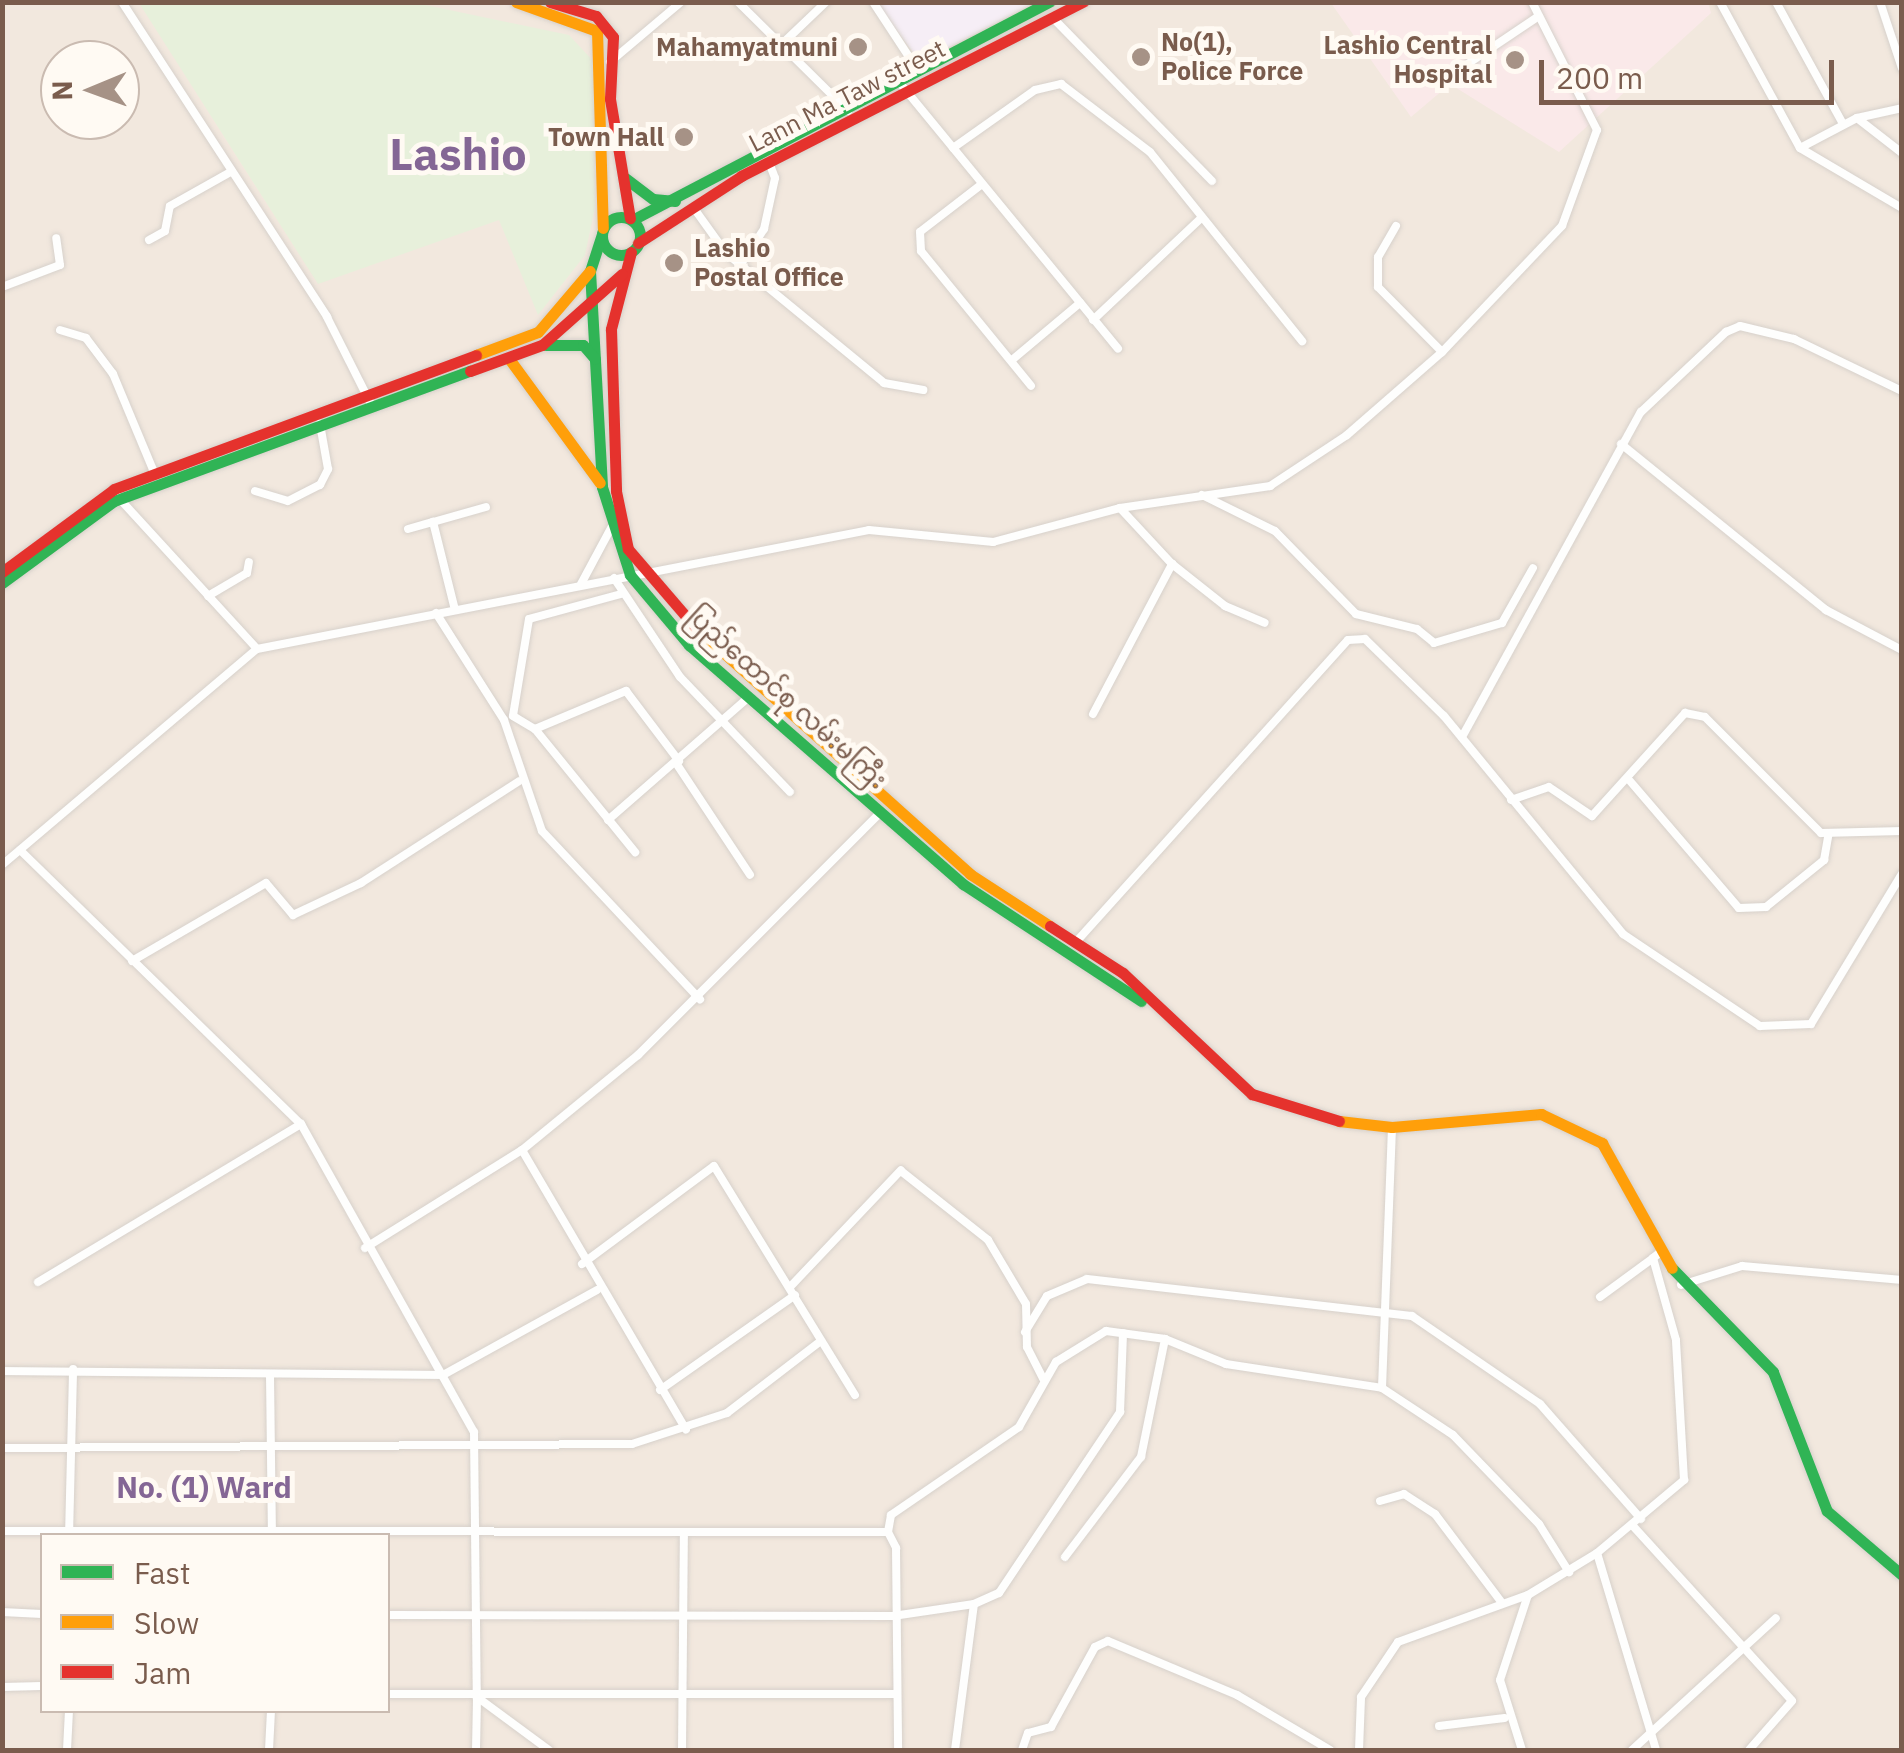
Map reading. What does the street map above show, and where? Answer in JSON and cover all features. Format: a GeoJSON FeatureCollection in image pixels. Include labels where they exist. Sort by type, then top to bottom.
{"type":"FeatureCollection","features":[{"type":"Feature","properties":{"kind":"main road"},"geometry":{"type":"LineString","coordinates":[[2,572],[154,472],[510,360],[542,345],[594,307],[622,274],[635,248],[607,63],[597,30],[516,2]]}},
{"type":"Feature","properties":{"kind":"main road"},"geometry":{"type":"LineString","coordinates":[[550,2],[608,24],[607,63]]}},
{"type":"Feature","properties":{"kind":"main road","name":"Lann Ma Taw street"},"geometry":{"type":"LineString","coordinates":[[603,231],[676,201],[1083,2]]}},
{"type":"Feature","properties":{"kind":"main road","name":"Lann Ma Taw street"},"geometry":{"type":"LineString","coordinates":[[903,87],[919,72],[1043,4]]}},
{"type":"Feature","properties":{"kind":"main road","name":"ပြည်ထောင်စု လမ်းမကြီး"},"geometry":{"type":"LineString","coordinates":[[607,63],[603,231],[590,271],[594,358],[602,486],[610,528],[635,573],[749,698],[996,910],[1119,984],[1204,1048]]}},
{"type":"Feature","properties":{"kind":"main road","name":"Lann Ma Taw street"},"geometry":{"type":"LineString","coordinates":[[635,248],[692,206],[850,113]]}},
{"type":"Feature","properties":{"kind":"main road"},"geometry":{"type":"LineString","coordinates":[[624,177],[638,192],[676,201]]}},
{"type":"Feature","properties":{"kind":"main road"},"geometry":{"type":"LineString","coordinates":[[603,231],[612,253],[635,248]]}},
{"type":"Feature","properties":{"kind":"main road"},"geometry":{"type":"LineString","coordinates":[[2,583],[116,494],[320,424],[538,332],[590,271]]}},
{"type":"Feature","properties":{"kind":"main road"},"geometry":{"type":"LineString","coordinates":[[622,274],[611,329],[616,491],[635,573],[970,874],[1073,946],[1123,973],[1252,1094],[1303,1117],[1392,1126],[1540,1114],[1578,1125],[1618,1162],[1658,1254],[1681,1284],[1772,1372],[1828,1511],[1902,1575]]}},
{"type":"Feature","properties":{"kind":"main road"},"geometry":{"type":"LineString","coordinates":[[542,345],[583,346],[594,358]]}},
{"type":"Feature","properties":{"kind":"main road"},"geometry":{"type":"LineString","coordinates":[[510,360],[602,486]]}},
{"type":"Feature","properties":{"kind":"street"},"geometry":{"type":"LineString","coordinates":[[122,2],[232,171],[370,401]]}},
{"type":"Feature","properties":{"kind":"street"},"geometry":{"type":"LineString","coordinates":[[607,63],[681,2]]}},
{"type":"Feature","properties":{"kind":"street"},"geometry":{"type":"LineString","coordinates":[[738,2],[850,113]]}},
{"type":"Feature","properties":{"kind":"street"},"geometry":{"type":"LineString","coordinates":[[782,44],[826,2]]}},
{"type":"Feature","properties":{"kind":"street"},"geometry":{"type":"LineString","coordinates":[[873,2],[919,72]]}},
{"type":"Feature","properties":{"kind":"street"},"geometry":{"type":"LineString","coordinates":[[2,866],[257,648],[891,526],[994,542],[1120,508],[1290,478],[1442,352],[1552,244],[1596,138],[1586,95],[1532,2]]}},
{"type":"Feature","properties":{"kind":"street"},"geometry":{"type":"LineString","coordinates":[[1720,2],[1800,148],[1902,208]]}},
{"type":"Feature","properties":{"kind":"street"},"geometry":{"type":"LineString","coordinates":[[1776,2],[1842,124]]}},
{"type":"Feature","properties":{"kind":"street"},"geometry":{"type":"LineString","coordinates":[[1880,2],[1902,68]]}},
{"type":"Feature","properties":{"kind":"street"},"geometry":{"type":"LineString","coordinates":[[1043,4],[1051,17],[1212,181]]}},
{"type":"Feature","properties":{"kind":"street"},"geometry":{"type":"LineString","coordinates":[[1469,63],[1539,16]]}},
{"type":"Feature","properties":{"kind":"street"},"geometry":{"type":"LineString","coordinates":[[952,148],[1035,90],[1061,84],[1095,119],[1128,129],[1302,341]]}},
{"type":"Feature","properties":{"kind":"street"},"geometry":{"type":"LineString","coordinates":[[903,87],[1118,350]]}},
{"type":"Feature","properties":{"kind":"street"},"geometry":{"type":"LineString","coordinates":[[1800,148],[1857,118],[1902,108]]}},
{"type":"Feature","properties":{"kind":"street"},"geometry":{"type":"LineString","coordinates":[[1857,118],[1902,153]]}},
{"type":"Feature","properties":{"kind":"street"},"geometry":{"type":"LineString","coordinates":[[741,264],[764,230],[775,178],[769,162]]}},
{"type":"Feature","properties":{"kind":"street"},"geometry":{"type":"LineString","coordinates":[[149,240],[165,231],[170,206],[232,171]]}},
{"type":"Feature","properties":{"kind":"street"},"geometry":{"type":"LineString","coordinates":[[982,184],[919,240],[1032,386]]}},
{"type":"Feature","properties":{"kind":"street"},"geometry":{"type":"LineString","coordinates":[[692,206],[741,264],[884,383],[923,390]]}},
{"type":"Feature","properties":{"kind":"street"},"geometry":{"type":"LineString","coordinates":[[1093,320],[1200,219]]}},
{"type":"Feature","properties":{"kind":"street"},"geometry":{"type":"LineString","coordinates":[[1396,226],[1378,257],[1378,287],[1442,352]]}},
{"type":"Feature","properties":{"kind":"street"},"geometry":{"type":"LineString","coordinates":[[2,287],[60,264],[56,238]]}},
{"type":"Feature","properties":{"kind":"street"},"geometry":{"type":"LineString","coordinates":[[1012,360],[1080,303]]}},
{"type":"Feature","properties":{"kind":"street"},"geometry":{"type":"LineString","coordinates":[[1462,737],[1508,668],[1621,444],[1672,376],[1740,326],[1794,339],[1902,391]]}},
{"type":"Feature","properties":{"kind":"street"},"geometry":{"type":"LineString","coordinates":[[60,330],[86,338],[112,374],[154,472]]}},
{"type":"Feature","properties":{"kind":"street"},"geometry":{"type":"LineString","coordinates":[[255,491],[288,501],[320,485],[328,469],[320,424]]}},
{"type":"Feature","properties":{"kind":"street"},"geometry":{"type":"LineString","coordinates":[[1621,444],[1826,610],[1902,650]]}},
{"type":"Feature","properties":{"kind":"street"},"geometry":{"type":"LineString","coordinates":[[116,494],[257,648]]}},
{"type":"Feature","properties":{"kind":"street"},"geometry":{"type":"LineString","coordinates":[[1198,494],[1275,531],[1356,614],[1434,643],[1502,623],[1532,568]]}},
{"type":"Feature","properties":{"kind":"street"},"geometry":{"type":"LineString","coordinates":[[408,529],[486,506]]}},
{"type":"Feature","properties":{"kind":"street"},"geometry":{"type":"LineString","coordinates":[[1120,508],[1172,564],[1265,623]]}},
{"type":"Feature","properties":{"kind":"street"},"geometry":{"type":"LineString","coordinates":[[433,522],[455,610]]}},
{"type":"Feature","properties":{"kind":"street"},"geometry":{"type":"LineString","coordinates":[[580,584],[610,528]]}},
{"type":"Feature","properties":{"kind":"street"},"geometry":{"type":"LineString","coordinates":[[208,596],[247,573],[249,562]]}},
{"type":"Feature","properties":{"kind":"street"},"geometry":{"type":"LineString","coordinates":[[1093,714],[1172,564]]}},
{"type":"Feature","properties":{"kind":"street"},"geometry":{"type":"LineString","coordinates":[[614,578],[621,594],[723,721],[790,792]]}},
{"type":"Feature","properties":{"kind":"street"},"geometry":{"type":"LineString","coordinates":[[621,594],[526,624],[513,716],[535,729],[635,852]]}},
{"type":"Feature","properties":{"kind":"street"},"geometry":{"type":"LineString","coordinates":[[436,613],[504,720],[519,782],[542,832],[700,999]]}},
{"type":"Feature","properties":{"kind":"street"},"geometry":{"type":"LineString","coordinates":[[1073,946],[1338,644],[1365,639],[1462,737],[1624,934],[1760,1026],[1790,1032],[1820,1014],[1902,874]]}},
{"type":"Feature","properties":{"kind":"street"},"geometry":{"type":"LineString","coordinates":[[535,729],[626,691],[750,875]]}},
{"type":"Feature","properties":{"kind":"street"},"geometry":{"type":"LineString","coordinates":[[608,820],[749,698]]}},
{"type":"Feature","properties":{"kind":"street"},"geometry":{"type":"LineString","coordinates":[[1511,800],[1548,787],[1592,816],[1630,781],[1686,713],[1705,717],[1808,825],[1829,832],[1902,832]]}},
{"type":"Feature","properties":{"kind":"street"},"geometry":{"type":"LineString","coordinates":[[1630,781],[1739,908],[1766,906],[1824,860],[1829,832]]}},
{"type":"Feature","properties":{"kind":"street"},"geometry":{"type":"LineString","coordinates":[[132,962],[266,883],[294,915],[361,883],[519,782]]}},
{"type":"Feature","properties":{"kind":"street"},"geometry":{"type":"LineString","coordinates":[[365,1248],[522,1150],[700,999],[881,812]]}},
{"type":"Feature","properties":{"kind":"street"},"geometry":{"type":"LineString","coordinates":[[20,850],[301,1124],[365,1248],[443,1374],[479,1452],[476,1750]]}},
{"type":"Feature","properties":{"kind":"street"},"geometry":{"type":"LineString","coordinates":[[38,1282],[301,1124]]}},
{"type":"Feature","properties":{"kind":"street"},"geometry":{"type":"LineString","coordinates":[[1382,1388],[1390,1314],[1392,1126]]}},
{"type":"Feature","properties":{"kind":"street"},"geometry":{"type":"LineString","coordinates":[[522,1150],[597,1290],[686,1429]]}},
{"type":"Feature","properties":{"kind":"street"},"geometry":{"type":"LineString","coordinates":[[582,1264],[714,1166],[856,1394]]}},
{"type":"Feature","properties":{"kind":"street"},"geometry":{"type":"LineString","coordinates":[[660,1390],[793,1291],[902,1168],[988,1240],[1026,1304],[1025,1332],[1044,1380]]}},
{"type":"Feature","properties":{"kind":"street"},"geometry":{"type":"LineString","coordinates":[[1358,1750],[1362,1697],[1398,1642],[1528,1594],[1569,1572],[1641,1519],[1687,1467],[1676,1340],[1658,1254],[1600,1296]]}},
{"type":"Feature","properties":{"kind":"street"},"geometry":{"type":"LineString","coordinates":[[1681,1284],[1742,1266],[1902,1280]]}},
{"type":"Feature","properties":{"kind":"street"},"geometry":{"type":"LineString","coordinates":[[1025,1332],[1047,1296],[1087,1278],[1430,1322],[1540,1404],[1641,1519]]}},
{"type":"Feature","properties":{"kind":"street"},"geometry":{"type":"LineString","coordinates":[[2,1370],[270,1376],[443,1374],[597,1290]]}},
{"type":"Feature","properties":{"kind":"street"},"geometry":{"type":"LineString","coordinates":[[898,1750],[897,1615],[888,1532],[891,1516],[1019,1428],[1044,1380],[1094,1336],[1123,1333],[1166,1339],[1226,1364],[1382,1388],[1453,1435],[1539,1524],[1569,1572]]}},
{"type":"Feature","properties":{"kind":"street"},"geometry":{"type":"LineString","coordinates":[[390,1616],[683,1619],[897,1615],[974,1604],[999,1593],[1120,1412],[1123,1333]]}},
{"type":"Feature","properties":{"kind":"street"},"geometry":{"type":"LineString","coordinates":[[1066,1557],[1140,1457],[1166,1339]]}},
{"type":"Feature","properties":{"kind":"street"},"geometry":{"type":"LineString","coordinates":[[2,1448],[479,1452],[632,1444],[727,1413],[821,1341]]}},
{"type":"Feature","properties":{"kind":"street"},"geometry":{"type":"LineString","coordinates":[[69,1533],[72,1369]]}},
{"type":"Feature","properties":{"kind":"street"},"geometry":{"type":"LineString","coordinates":[[270,1376],[272,1533]]}},
{"type":"Feature","properties":{"kind":"street"},"geometry":{"type":"LineString","coordinates":[[1380,1501],[1404,1494],[1435,1514],[1502,1603]]}},
{"type":"Feature","properties":{"kind":"street"},"geometry":{"type":"LineString","coordinates":[[1632,1526],[1796,1707],[1749,1750]]}},
{"type":"Feature","properties":{"kind":"street"},"geometry":{"type":"LineString","coordinates":[[2,1531],[47,1533]]}},
{"type":"Feature","properties":{"kind":"street"},"geometry":{"type":"LineString","coordinates":[[390,1534],[684,1536],[888,1532]]}},
{"type":"Feature","properties":{"kind":"street"},"geometry":{"type":"LineString","coordinates":[[682,1750],[684,1536]]}},
{"type":"Feature","properties":{"kind":"street"},"geometry":{"type":"LineString","coordinates":[[1597,1553],[1656,1750]]}},
{"type":"Feature","properties":{"kind":"street"},"geometry":{"type":"LineString","coordinates":[[1522,1750],[1505,1718],[1500,1680],[1528,1594]]}},
{"type":"Feature","properties":{"kind":"street"},"geometry":{"type":"LineString","coordinates":[[956,1750],[974,1604]]}},
{"type":"Feature","properties":{"kind":"street"},"geometry":{"type":"LineString","coordinates":[[2,1612],[40,1614]]}},
{"type":"Feature","properties":{"kind":"street"},"geometry":{"type":"LineString","coordinates":[[1632,1750],[1776,1618]]}},
{"type":"Feature","properties":{"kind":"street"},"geometry":{"type":"LineString","coordinates":[[1022,1750],[1028,1732],[1052,1728],[1095,1647],[1108,1640],[1237,1695],[1330,1750]]}},
{"type":"Feature","properties":{"kind":"street"},"geometry":{"type":"LineString","coordinates":[[2,1687],[40,1686]]}},
{"type":"Feature","properties":{"kind":"street"},"geometry":{"type":"LineString","coordinates":[[390,1694],[896,1694]]}},
{"type":"Feature","properties":{"kind":"street"},"geometry":{"type":"LineString","coordinates":[[477,1696],[548,1750]]}},
{"type":"Feature","properties":{"kind":"street"},"geometry":{"type":"LineString","coordinates":[[67,1750],[69,1713]]}},
{"type":"Feature","properties":{"kind":"street"},"geometry":{"type":"LineString","coordinates":[[269,1750],[270,1713]]}},
{"type":"Feature","properties":{"kind":"street"},"geometry":{"type":"LineString","coordinates":[[1439,1726],[1505,1718]]}},
{"type":"Feature","properties":{"kind":"shaded area"},"geometry":{"type":"Polygon","coordinates":[[[1036,2],[920,62],[877,3],[1036,2]]]}},
{"type":"Feature","properties":{"kind":"shaded area","name":"Lashio Central Hospital"},"geometry":{"type":"Polygon","coordinates":[[[1708,2],[1711,13],[1559,152],[1450,84],[1411,117],[1331,3],[1708,2]]]}},
{"type":"Feature","properties":{"kind":"shaded area"},"geometry":{"type":"Polygon","coordinates":[[[3,3],[1901,3],[1901,1750],[3,1750],[3,3]]]}},
{"type":"Feature","properties":{"kind":"green space"},"geometry":{"type":"Polygon","coordinates":[[[139,3],[416,3],[569,35],[594,62],[595,207],[585,255],[538,315],[499,220],[318,284],[139,3]]]}},
{"type":"Feature","properties":{"kind":"traffic: fast"},"geometry":{"type":"LineString","coordinates":[[632,220],[1049,2]]}},
{"type":"Feature","properties":{"kind":"traffic: fast"},"geometry":{"type":"LineString","coordinates":[[625,178],[653,199],[675,201]]}},
{"type":"Feature","properties":{"kind":"traffic: fast"},"geometry":{"type":"LineString","coordinates":[[621,217],[634,223],[640,236],[634,249],[621,255],[608,249],[602,236],[608,223],[621,217]]}},
{"type":"Feature","properties":{"kind":"traffic: fast"},"geometry":{"type":"LineString","coordinates":[[602,234],[590,271],[602,487],[630,575],[689,645],[963,884],[1141,1001]]}},
{"type":"Feature","properties":{"kind":"traffic: fast"},"geometry":{"type":"LineString","coordinates":[[546,345],[583,345],[595,359]]}},
{"type":"Feature","properties":{"kind":"traffic: fast"},"geometry":{"type":"LineString","coordinates":[[2,583],[114,501],[470,371]]}},
{"type":"Feature","properties":{"kind":"traffic: fast"},"geometry":{"type":"LineString","coordinates":[[1672,1268],[1773,1372],[1827,1511],[1902,1575]]}},
{"type":"Feature","properties":{"kind":"traffic: slow"},"geometry":{"type":"LineString","coordinates":[[516,2],[597,31],[603,228]]}},
{"type":"Feature","properties":{"kind":"traffic: slow"},"geometry":{"type":"LineString","coordinates":[[476,355],[538,332],[590,271]]}},
{"type":"Feature","properties":{"kind":"traffic: slow"},"geometry":{"type":"LineString","coordinates":[[510,360],[600,483]]}},
{"type":"Feature","properties":{"kind":"traffic: slow"},"geometry":{"type":"LineString","coordinates":[[695,627],[970,874],[1050,926]]}},
{"type":"Feature","properties":{"kind":"traffic: slow"},"geometry":{"type":"LineString","coordinates":[[1339,1121],[1392,1127],[1541,1114],[1602,1143],[1672,1268]]}},
{"type":"Feature","properties":{"kind":"traffic: jam"},"geometry":{"type":"LineString","coordinates":[[550,2],[596,16],[613,37],[610,99],[630,218]]}},
{"type":"Feature","properties":{"kind":"traffic: jam"},"geometry":{"type":"LineString","coordinates":[[638,243],[741,176],[1083,2]]}},
{"type":"Feature","properties":{"kind":"traffic: jam"},"geometry":{"type":"LineString","coordinates":[[631,252],[611,329],[616,491],[628,549],[695,627]]}},
{"type":"Feature","properties":{"kind":"traffic: jam"},"geometry":{"type":"LineString","coordinates":[[470,371],[542,345],[622,274]]}},
{"type":"Feature","properties":{"kind":"traffic: jam"},"geometry":{"type":"LineString","coordinates":[[2,572],[114,489],[476,355]]}},
{"type":"Feature","properties":{"kind":"traffic: jam"},"geometry":{"type":"LineString","coordinates":[[1050,926],[1123,973],[1252,1094],[1339,1121]]}},
{"type":"Feature","properties":{"kind":"place","name":"Mahamyatmuni"},"geometry":{"type":"Point","coordinates":[858,47]}},
{"type":"Feature","properties":{"kind":"place","name":"No(1), Police Force"},"geometry":{"type":"Point","coordinates":[1141,57]}},
{"type":"Feature","properties":{"kind":"place","name":"Lashio Central Hospital"},"geometry":{"type":"Point","coordinates":[1515,60]}},
{"type":"Feature","properties":{"kind":"place","name":"Town Hall"},"geometry":{"type":"Point","coordinates":[684,137]}},
{"type":"Feature","properties":{"kind":"place","name":"Lashio Postal Office"},"geometry":{"type":"Point","coordinates":[674,263]}},
{"type":"Feature","properties":{"kind":"district","name":"Lashio"},"geometry":{"type":"Point","coordinates":[458,154]}},
{"type":"Feature","properties":{"kind":"district","name":"No. (1) Ward"},"geometry":{"type":"Point","coordinates":[204,1487]}}]}
